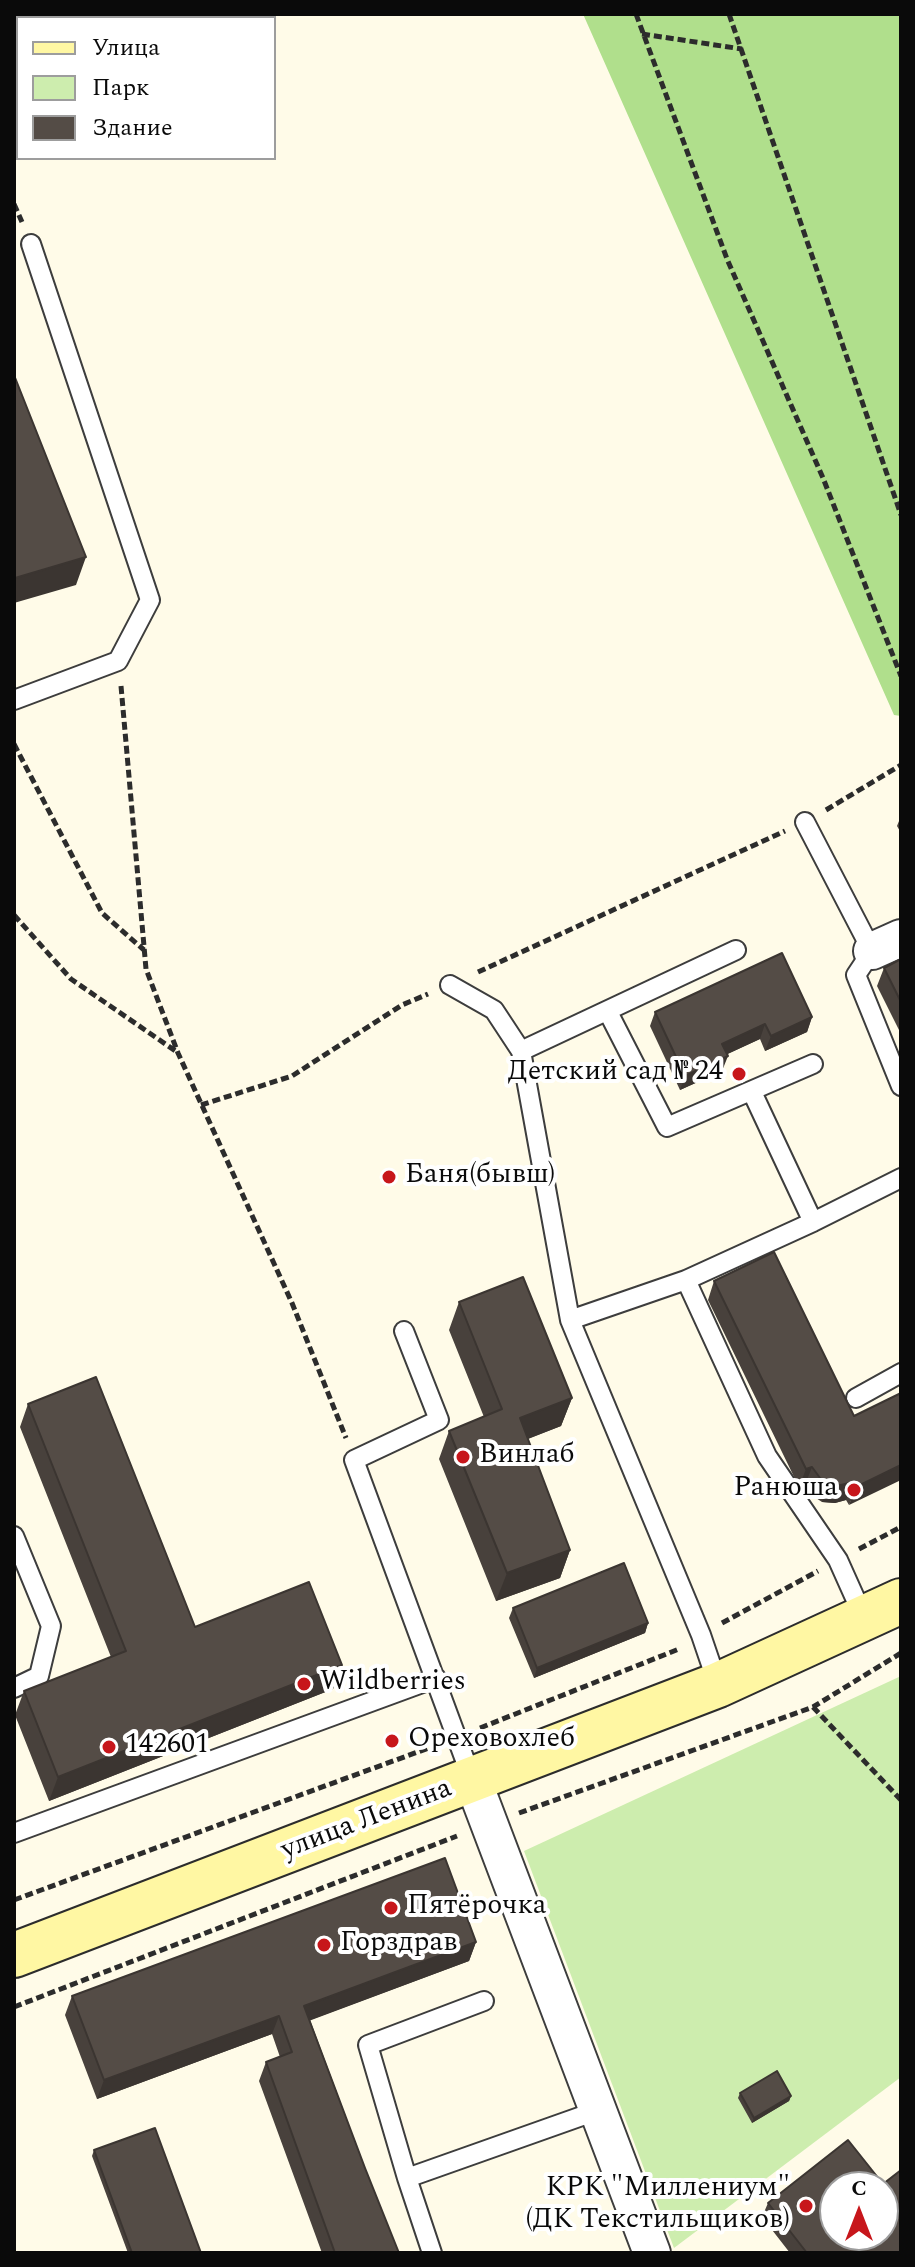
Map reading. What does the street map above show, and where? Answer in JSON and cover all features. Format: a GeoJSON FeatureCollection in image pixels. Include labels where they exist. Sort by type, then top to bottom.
{"type":"FeatureCollection","features":[{"type":"Feature","properties":{"kind":"street","name":"улица Ленина"},"geometry":{"type":"LineString","coordinates":[[14,1955],[718,1685],[883,1610]]}},
{"type":"Feature","properties":{"kind":"street"},"geometry":{"type":"LineString","coordinates":[[473,1781],[652,2253]]}},
{"type":"Feature","properties":{"kind":"lane"},"geometry":{"type":"LineString","coordinates":[[14,700],[118,661],[150,600],[31,244]]}},
{"type":"Feature","properties":{"kind":"lane"},"geometry":{"type":"LineString","coordinates":[[805,822],[886,945],[856,975],[901,1086]]}},
{"type":"Feature","properties":{"kind":"lane"},"geometry":{"type":"LineString","coordinates":[[521,1051],[736,950]]}},
{"type":"Feature","properties":{"kind":"lane"},"geometry":{"type":"LineString","coordinates":[[450,985],[494,1010],[521,1051],[570,1320],[701,1635],[718,1685]]}},
{"type":"Feature","properties":{"kind":"lane"},"geometry":{"type":"LineString","coordinates":[[608,1012],[667,1127],[813,1064]]}},
{"type":"Feature","properties":{"kind":"lane"},"geometry":{"type":"LineString","coordinates":[[752,1092],[813,1222]]}},
{"type":"Feature","properties":{"kind":"lane"},"geometry":{"type":"LineString","coordinates":[[570,1320],[686,1280],[901,1178]]}},
{"type":"Feature","properties":{"kind":"lane"},"geometry":{"type":"LineString","coordinates":[[686,1280],[767,1456],[838,1560],[883,1610]]}},
{"type":"Feature","properties":{"kind":"lane"},"geometry":{"type":"LineString","coordinates":[[404,1331],[439,1420],[354,1460],[473,1781]]}},
{"type":"Feature","properties":{"kind":"lane"},"geometry":{"type":"LineString","coordinates":[[856,1398],[901,1373]]}},
{"type":"Feature","properties":{"kind":"lane"},"geometry":{"type":"LineString","coordinates":[[14,1536],[51,1626],[39,1676],[14,1688]]}},
{"type":"Feature","properties":{"kind":"lane"},"geometry":{"type":"LineString","coordinates":[[14,1833],[436,1678]]}},
{"type":"Feature","properties":{"kind":"lane"},"geometry":{"type":"LineString","coordinates":[[432,2253],[368,2045],[484,2001]]}},
{"type":"Feature","properties":{"kind":"lane"},"geometry":{"type":"LineString","coordinates":[[407,2178],[599,2110]]}},
{"type":"Feature","properties":{"kind":"path"},"geometry":{"type":"LineString","coordinates":[[636,14],[727,259],[823,478],[901,676]]}},
{"type":"Feature","properties":{"kind":"path"},"geometry":{"type":"LineString","coordinates":[[729,14],[901,515]]}},
{"type":"Feature","properties":{"kind":"path"},"geometry":{"type":"LineString","coordinates":[[642,34],[742,49]]}},
{"type":"Feature","properties":{"kind":"path"},"geometry":{"type":"LineString","coordinates":[[118,661],[146,969],[178,1053],[292,1303],[354,1460]]}},
{"type":"Feature","properties":{"kind":"path"},"geometry":{"type":"LineString","coordinates":[[14,744],[102,913],[145,950]]}},
{"type":"Feature","properties":{"kind":"path"},"geometry":{"type":"LineString","coordinates":[[201,1105],[292,1076],[402,1005],[805,822],[901,765]]}},
{"type":"Feature","properties":{"kind":"path"},"geometry":{"type":"LineString","coordinates":[[14,915],[71,979],[178,1053]]}},
{"type":"Feature","properties":{"kind":"path"},"geometry":{"type":"LineString","coordinates":[[813,1707],[901,1800]]}},
{"type":"Feature","properties":{"kind":"green space"},"geometry":{"type":"Polygon","coordinates":[[[14,14],[63,14],[16,16],[14,43],[14,14]]]}},
{"type":"Feature","properties":{"kind":"green space"},"geometry":{"type":"Polygon","coordinates":[[[583,14],[901,14],[901,716],[894,715],[583,14]]]}},
{"type":"Feature","properties":{"kind":"green space"},"geometry":{"type":"Polygon","coordinates":[[[901,1676],[901,2077],[674,2248],[524,1851],[901,1676]]]}},
{"type":"Feature","properties":{"kind":"building"},"geometry":{"type":"Polygon","coordinates":[[[14,375],[86,557],[15,578],[14,575],[14,375]]]}},
{"type":"Feature","properties":{"kind":"building"},"geometry":{"type":"Polygon","coordinates":[[[782,953],[812,1017],[771,1036],[765,1024],[722,1044],[728,1056],[685,1076],[655,1012],[782,953]]]}},
{"type":"Feature","properties":{"kind":"building"},"geometry":{"type":"Polygon","coordinates":[[[901,959],[901,1002],[884,968],[901,959]]]}},
{"type":"Feature","properties":{"kind":"building"},"geometry":{"type":"Polygon","coordinates":[[[774,1252],[854,1416],[901,1393],[901,1465],[856,1487],[853,1482],[829,1484],[812,1467],[806,1469],[714,1281],[774,1252]]]}},
{"type":"Feature","properties":{"kind":"building"},"geometry":{"type":"Polygon","coordinates":[[[523,1277],[572,1398],[520,1418],[570,1550],[507,1573],[449,1431],[502,1409],[459,1302],[523,1277]]]}},
{"type":"Feature","properties":{"kind":"building"},"geometry":{"type":"Polygon","coordinates":[[[96,1377],[195,1627],[309,1582],[342,1665],[58,1777],[24,1691],[126,1651],[28,1404],[96,1377]]]}},
{"type":"Feature","properties":{"kind":"building"},"geometry":{"type":"Polygon","coordinates":[[[624,1563],[648,1623],[537,1668],[513,1608],[624,1563]]]}},
{"type":"Feature","properties":{"kind":"building"},"geometry":{"type":"Polygon","coordinates":[[[445,1858],[476,1942],[304,2006],[399,2253],[335,2253],[266,2062],[292,2052],[279,2016],[104,2080],[72,1996],[445,1858]]]}},
{"type":"Feature","properties":{"kind":"building"},"geometry":{"type":"Polygon","coordinates":[[[777,2071],[791,2096],[754,2118],[740,2093],[777,2071]]]}},
{"type":"Feature","properties":{"kind":"building"},"geometry":{"type":"Polygon","coordinates":[[[155,2128],[201,2253],[132,2253],[94,2150],[155,2128]]]}},
{"type":"Feature","properties":{"kind":"building"},"geometry":{"type":"Polygon","coordinates":[[[848,2140],[873,2171],[819,2171],[819,2251],[899,2251],[901,2170],[901,2253],[807,2253],[768,2203],[848,2140]]]}},
{"type":"Feature","properties":{"kind":"place","name":"Детский сад № 24"},"geometry":{"type":"Point","coordinates":[739,1074]}},
{"type":"Feature","properties":{"kind":"place","name":"Баня(бывш)"},"geometry":{"type":"Point","coordinates":[389,1177]}},
{"type":"Feature","properties":{"kind":"place","name":"Винлаб"},"geometry":{"type":"Point","coordinates":[463,1457]}},
{"type":"Feature","properties":{"kind":"place","name":"Ранюша"},"geometry":{"type":"Point","coordinates":[854,1490]}},
{"type":"Feature","properties":{"kind":"place","name":"Wildberries"},"geometry":{"type":"Point","coordinates":[304,1684]}},
{"type":"Feature","properties":{"kind":"place","name":"Ореховохлеб"},"geometry":{"type":"Point","coordinates":[392,1741]}},
{"type":"Feature","properties":{"kind":"place","name":"142601"},"geometry":{"type":"Point","coordinates":[109,1747]}},
{"type":"Feature","properties":{"kind":"place","name":"Пятёрочка"},"geometry":{"type":"Point","coordinates":[391,1908]}},
{"type":"Feature","properties":{"kind":"place","name":"Горздрав"},"geometry":{"type":"Point","coordinates":[324,1945]}},
{"type":"Feature","properties":{"kind":"place","name":"КРК \"Миллениум\" (ДК Текстильщиков)"},"geometry":{"type":"Point","coordinates":[806,2206]}}]}
